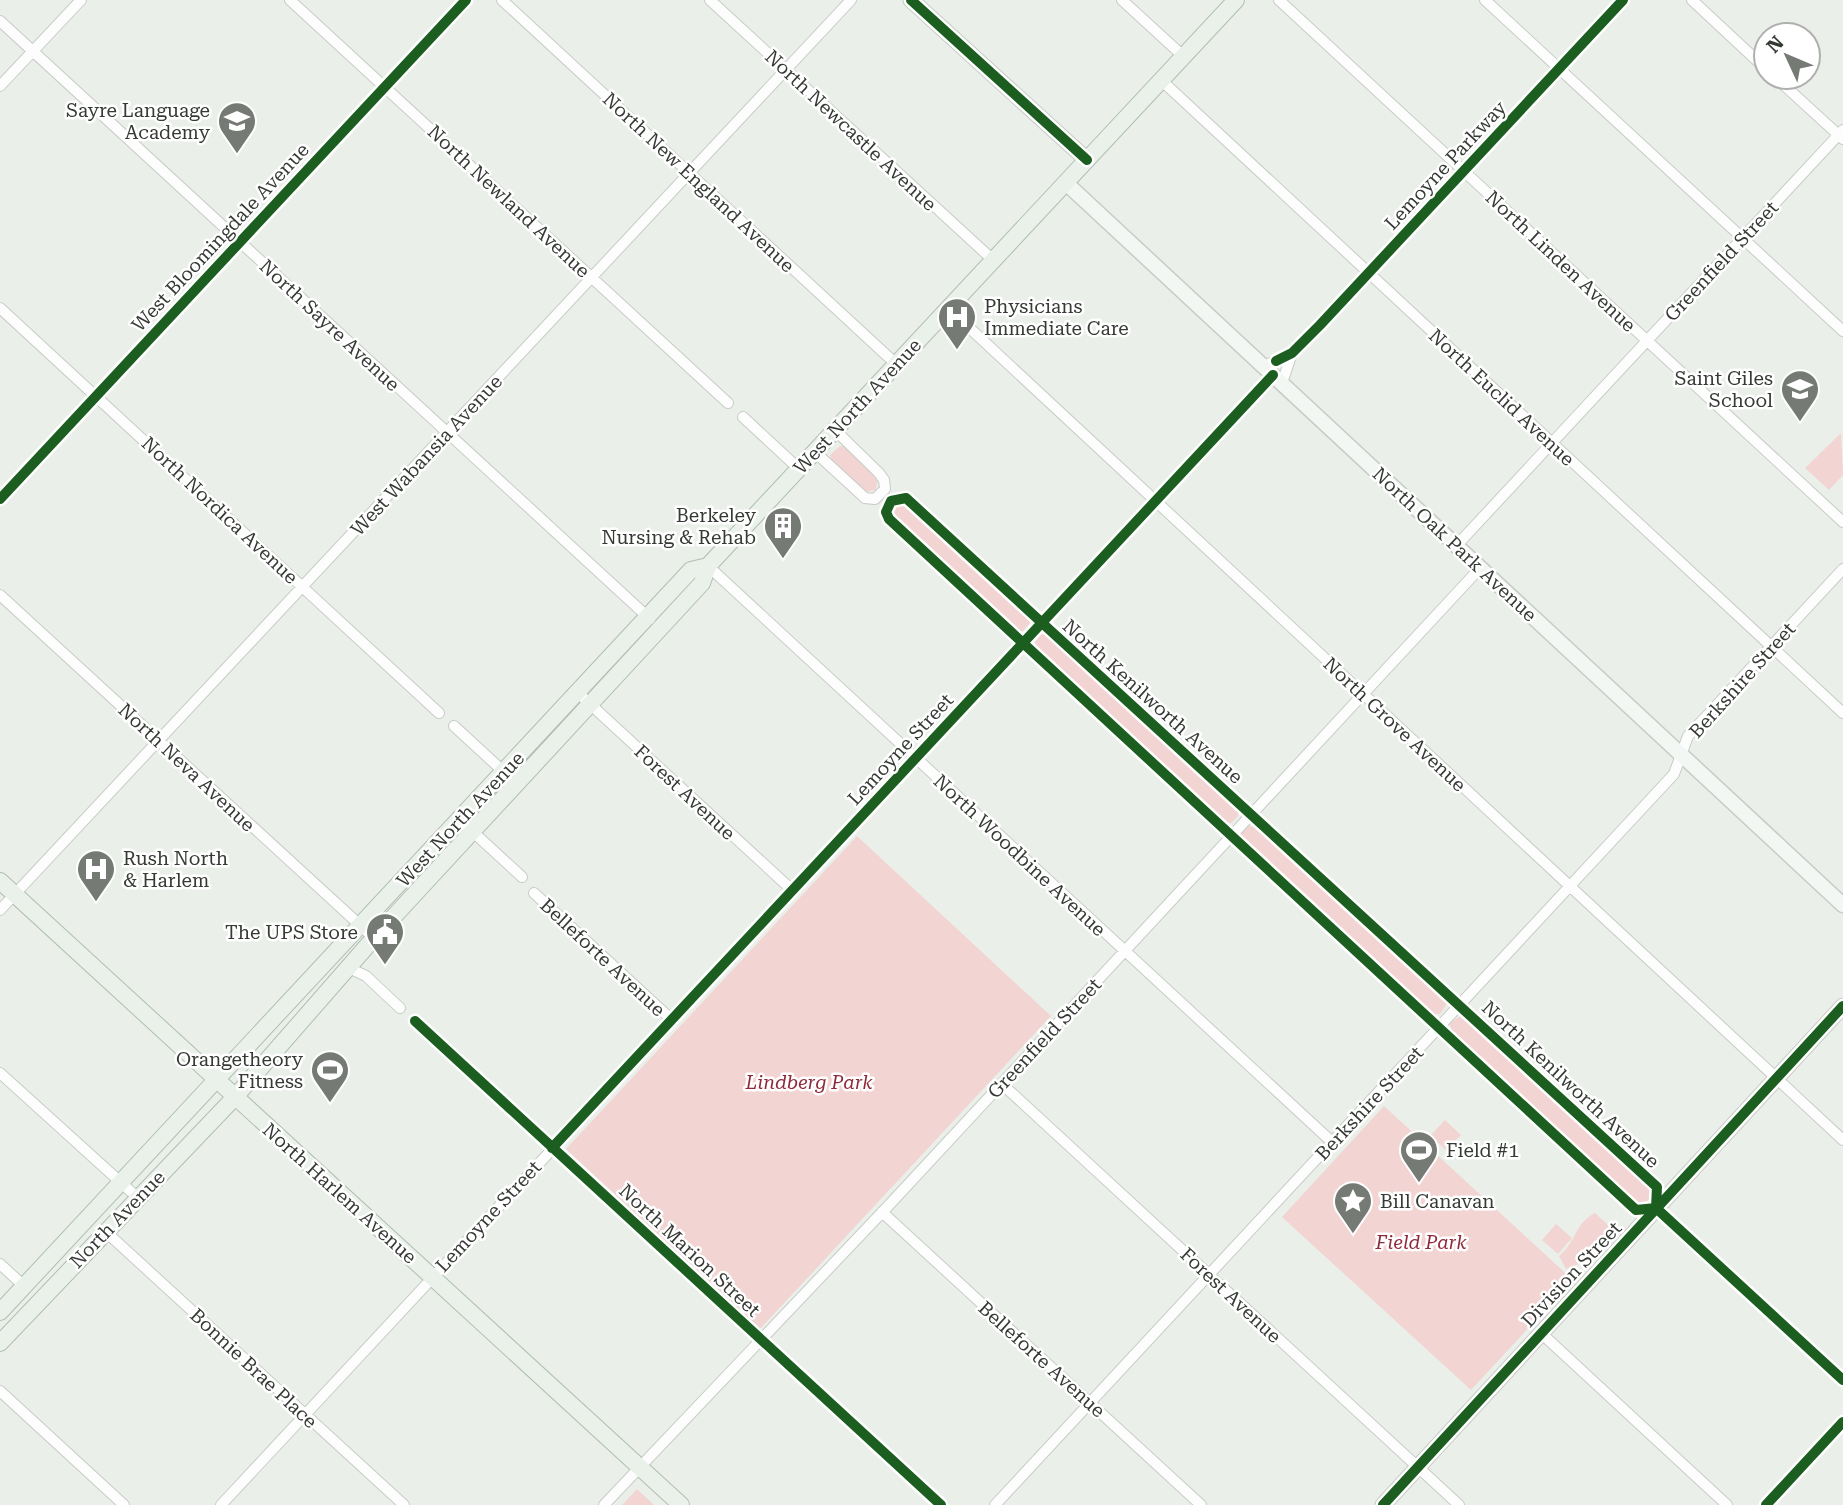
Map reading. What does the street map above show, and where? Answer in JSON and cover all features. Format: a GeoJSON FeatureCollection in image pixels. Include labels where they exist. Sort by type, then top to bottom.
{"type":"FeatureCollection","features":[{"type":"Feature","properties":{"kind":"main road","name":"West North Avenue"},"geometry":{"type":"LineString","coordinates":[[235,1097],[374,938],[702,583],[708,566],[1236,0]]}},
{"type":"Feature","properties":{"kind":"main road","name":"West North Avenue"},"geometry":{"type":"LineString","coordinates":[[217,1080],[691,570],[708,566]]}},
{"type":"Feature","properties":{"kind":"main road","name":"North Harlem Avenue"},"geometry":{"type":"LineString","coordinates":[[0,881],[681,1505]]}},
{"type":"Feature","properties":{"kind":"main road","name":"North Avenue"},"geometry":{"type":"LineString","coordinates":[[0,1312],[217,1080]]}},
{"type":"Feature","properties":{"kind":"main road","name":"North Avenue"},"geometry":{"type":"LineString","coordinates":[[0,1343],[235,1097]]}},
{"type":"Feature","properties":{"kind":"street"},"geometry":{"type":"LineString","coordinates":[[0,86],[81,0]]}},
{"type":"Feature","properties":{"kind":"street","name":"North Newland Avenue"},"geometry":{"type":"LineString","coordinates":[[290,0],[728,403]]}},
{"type":"Feature","properties":{"kind":"street","name":"West Bloomingdale Avenue"},"geometry":{"type":"LineString","coordinates":[[0,499],[466,0]]}},
{"type":"Feature","properties":{"kind":"street","name":"North New England Avenue"},"geometry":{"type":"LineString","coordinates":[[502,0],[897,364]]}},
{"type":"Feature","properties":{"kind":"street","name":"North Newcastle Avenue"},"geometry":{"type":"LineString","coordinates":[[710,0],[993,261]]}},
{"type":"Feature","properties":{"kind":"street","name":"West Wabansia Avenue"},"geometry":{"type":"LineString","coordinates":[[0,910],[851,0]]}},
{"type":"Feature","properties":{"kind":"street"},"geometry":{"type":"LineString","coordinates":[[911,0],[1087,160]]}},
{"type":"Feature","properties":{"kind":"street"},"geometry":{"type":"LineString","coordinates":[[1122,0],[1183,56]]}},
{"type":"Feature","properties":{"kind":"street","name":"North Linden Avenue"},"geometry":{"type":"LineString","coordinates":[[1279,0],[1843,522]]}},
{"type":"Feature","properties":{"kind":"street"},"geometry":{"type":"LineString","coordinates":[[1485,0],[1843,331]]}},
{"type":"Feature","properties":{"kind":"street","name":"Lemoyne Parkway"},"geometry":{"type":"LineString","coordinates":[[1273,375],[1623,0]]}},
{"type":"Feature","properties":{"kind":"street"},"geometry":{"type":"LineString","coordinates":[[1692,0],[1752,56]]}},
{"type":"Feature","properties":{"kind":"street","name":"North Sayre Avenue"},"geometry":{"type":"LineString","coordinates":[[0,21],[660,629]]}},
{"type":"Feature","properties":{"kind":"street","name":"North Euclid Avenue"},"geometry":{"type":"LineString","coordinates":[[1161,80],[1843,713]]}},
{"type":"Feature","properties":{"kind":"street"},"geometry":{"type":"LineString","coordinates":[[1791,91],[1841,135]]}},
{"type":"Feature","properties":{"kind":"street","name":"Greenfield Street"},"geometry":{"type":"LineString","coordinates":[[1457,545],[1841,135]]}},
{"type":"Feature","properties":{"kind":"street","name":"North Oak Park Avenue"},"geometry":{"type":"LineString","coordinates":[[1066,183],[1843,905]]}},
{"type":"Feature","properties":{"kind":"street","name":"North Nordica Avenue"},"geometry":{"type":"LineString","coordinates":[[0,307],[439,713]]}},
{"type":"Feature","properties":{"kind":"street","name":"North Grove Avenue"},"geometry":{"type":"LineString","coordinates":[[948,308],[1843,1140]]}},
{"type":"Feature","properties":{"kind":"street","name":"Lemoyne Parkway"},"geometry":{"type":"LineString","coordinates":[[1273,375],[1292,353]]}},
{"type":"Feature","properties":{"kind":"street","name":"Lemoyne Street"},"geometry":{"type":"LineString","coordinates":[[221,1505],[1273,375]]}},
{"type":"Feature","properties":{"kind":"street"},"geometry":{"type":"LineString","coordinates":[[743,417],[799,469]]}},
{"type":"Feature","properties":{"kind":"street"},"geometry":{"type":"LineString","coordinates":[[815,452],[865,498],[875,499],[885,489],[884,480],[879,473],[835,430]]}},
{"type":"Feature","properties":{"kind":"street","name":"North Kenilworth Avenue"},"geometry":{"type":"LineString","coordinates":[[1656,1208],[1657,1187],[906,498],[891,500],[886,512],[888,519],[1022,644],[1636,1210],[1656,1208],[1843,1380]]}},
{"type":"Feature","properties":{"kind":"street","name":"North Woodbine Avenue"},"geometry":{"type":"LineString","coordinates":[[708,566],[1332,1142]]}},
{"type":"Feature","properties":{"kind":"street","name":"Greenfield Street"},"geometry":{"type":"LineString","coordinates":[[604,1505],[1002,1084],[1362,693],[1481,568]]}},
{"type":"Feature","properties":{"kind":"street","name":"Berkshire Street"},"geometry":{"type":"LineString","coordinates":[[995,1505],[1674,774],[1688,736],[1843,569]]}},
{"type":"Feature","properties":{"kind":"street","name":"North Neva Avenue"},"geometry":{"type":"LineString","coordinates":[[0,595],[374,938]]}},
{"type":"Feature","properties":{"kind":"street","name":"Forest Avenue"},"geometry":{"type":"LineString","coordinates":[[577,692],[792,890]]}},
{"type":"Feature","properties":{"kind":"street"},"geometry":{"type":"LineString","coordinates":[[454,726],[517,784]]}},
{"type":"Feature","properties":{"kind":"street"},"geometry":{"type":"LineString","coordinates":[[459,819],[522,877]]}},
{"type":"Feature","properties":{"kind":"street","name":"Belleforte Avenue"},"geometry":{"type":"LineString","coordinates":[[534,894],[672,1020]]}},
{"type":"Feature","properties":{"kind":"street"},"geometry":{"type":"LineString","coordinates":[[353,963],[400,1008]]}},
{"type":"Feature","properties":{"kind":"street","name":"Division Street"},"geometry":{"type":"LineString","coordinates":[[1383,1505],[1843,1006]]}},
{"type":"Feature","properties":{"kind":"street","name":"North Marion Street"},"geometry":{"type":"LineString","coordinates":[[415,1021],[942,1505]]}},
{"type":"Feature","properties":{"kind":"street"},"geometry":{"type":"LineString","coordinates":[[0,1073],[138,1198]]}},
{"type":"Feature","properties":{"kind":"street","name":"Forest Avenue"},"geometry":{"type":"LineString","coordinates":[[1002,1084],[1459,1505]]}},
{"type":"Feature","properties":{"kind":"street","name":"Belleforte Avenue"},"geometry":{"type":"LineString","coordinates":[[882,1212],[1201,1505]]}},
{"type":"Feature","properties":{"kind":"street","name":"Bonnie Brae Place"},"geometry":{"type":"LineString","coordinates":[[105,1231],[404,1505]]}},
{"type":"Feature","properties":{"kind":"street"},"geometry":{"type":"LineString","coordinates":[[0,1264],[24,1286]]}},
{"type":"Feature","properties":{"kind":"street"},"geometry":{"type":"LineString","coordinates":[[1541,1334],[1727,1505]]}},
{"type":"Feature","properties":{"kind":"street"},"geometry":{"type":"LineString","coordinates":[[0,1391],[124,1505]]}},
{"type":"Feature","properties":{"kind":"street"},"geometry":{"type":"LineString","coordinates":[[1766,1505],[1843,1422]]}},
{"type":"Feature","properties":{"kind":"green space"},"geometry":{"type":"Polygon","coordinates":[[[1841,433],[1843,475],[1829,490],[1805,468],[1841,433]]]}},
{"type":"Feature","properties":{"kind":"green space"},"geometry":{"type":"Polygon","coordinates":[[[840,446],[846,446],[878,477],[876,490],[865,492],[832,462],[830,455],[840,446]]]}},
{"type":"Feature","properties":{"kind":"green space"},"geometry":{"type":"Polygon","coordinates":[[[905,503],[1028,617],[1030,623],[1023,631],[1018,633],[891,516],[892,505],[905,503]]]}},
{"type":"Feature","properties":{"kind":"green space"},"geometry":{"type":"Polygon","coordinates":[[[1041,634],[1048,634],[1238,809],[1238,816],[1231,823],[1224,823],[1036,648],[1035,641],[1041,634]]]}},
{"type":"Feature","properties":{"kind":"green space"},"geometry":{"type":"Polygon","coordinates":[[[1248,826],[1255,827],[1447,1003],[1440,1014],[1432,1014],[1243,839],[1241,832],[1248,826]]]}},
{"type":"Feature","properties":{"kind":"green space","name":"Lindberg Park"},"geometry":{"type":"Polygon","coordinates":[[[857,836],[1051,1016],[760,1329],[566,1149],[857,836]]]}},
{"type":"Feature","properties":{"kind":"green space"},"geometry":{"type":"Polygon","coordinates":[[[1462,1015],[1653,1192],[1645,1205],[1640,1206],[1451,1031],[1450,1023],[1462,1015]]]}},
{"type":"Feature","properties":{"kind":"green space","name":"Field Park"},"geometry":{"type":"Polygon","coordinates":[[[1384,1106],[1573,1280],[1471,1390],[1282,1217],[1384,1106]]]}},
{"type":"Feature","properties":{"kind":"green space"},"geometry":{"type":"Polygon","coordinates":[[[1445,1120],[1461,1135],[1446,1150],[1430,1136],[1445,1120]]]}},
{"type":"Feature","properties":{"kind":"green space"},"geometry":{"type":"Polygon","coordinates":[[[1595,1213],[1614,1230],[1581,1263],[1566,1269],[1559,1256],[1583,1222],[1595,1213]]]}},
{"type":"Feature","properties":{"kind":"green space"},"geometry":{"type":"Polygon","coordinates":[[[1556,1224],[1572,1238],[1558,1254],[1542,1240],[1556,1224]]]}},
{"type":"Feature","properties":{"kind":"green space"},"geometry":{"type":"Polygon","coordinates":[[[637,1489],[654,1505],[622,1505],[637,1489]]]}},
{"type":"Feature","properties":{"kind":"cycle path"},"geometry":{"type":"LineString","coordinates":[[0,499],[466,0]]}},
{"type":"Feature","properties":{"kind":"cycle path"},"geometry":{"type":"LineString","coordinates":[[911,0],[1087,160]]}},
{"type":"Feature","properties":{"kind":"cycle path"},"geometry":{"type":"LineString","coordinates":[[1276,361],[1292,353],[1320,325],[1623,0]]}},
{"type":"Feature","properties":{"kind":"cycle path"},"geometry":{"type":"LineString","coordinates":[[552,1148],[1273,375]]}},
{"type":"Feature","properties":{"kind":"cycle path"},"geometry":{"type":"LineString","coordinates":[[1656,1208],[1657,1187],[906,498],[891,501],[886,512],[889,519],[1636,1210],[1656,1208],[1843,1380]]}},
{"type":"Feature","properties":{"kind":"cycle path"},"geometry":{"type":"LineString","coordinates":[[1383,1505],[1843,1006]]}},
{"type":"Feature","properties":{"kind":"cycle path"},"geometry":{"type":"LineString","coordinates":[[415,1021],[941,1505]]}},
{"type":"Feature","properties":{"kind":"cycle path"},"geometry":{"type":"LineString","coordinates":[[1766,1505],[1843,1422]]}},
{"type":"Feature","properties":{"kind":"place","name":"Sayre Language Academy"},"geometry":{"type":"Point","coordinates":[237,155]}},
{"type":"Feature","properties":{"kind":"place","name":"Physicians Immediate Care"},"geometry":{"type":"Point","coordinates":[957,351]}},
{"type":"Feature","properties":{"kind":"place","name":"Saint Giles School"},"geometry":{"type":"Point","coordinates":[1800,423]}},
{"type":"Feature","properties":{"kind":"place","name":"Berkeley Nursing & Rehab"},"geometry":{"type":"Point","coordinates":[783,560]}},
{"type":"Feature","properties":{"kind":"place","name":"Rush North & Harlem"},"geometry":{"type":"Point","coordinates":[96,903]}},
{"type":"Feature","properties":{"kind":"place","name":"The UPS Store"},"geometry":{"type":"Point","coordinates":[385,966]}},
{"type":"Feature","properties":{"kind":"place","name":"Orangetheory Fitness"},"geometry":{"type":"Point","coordinates":[330,1104]}},
{"type":"Feature","properties":{"kind":"place","name":"Field #1"},"geometry":{"type":"Point","coordinates":[1419,1184]}},
{"type":"Feature","properties":{"kind":"place","name":"Bill Canavan"},"geometry":{"type":"Point","coordinates":[1353,1235]}}]}
